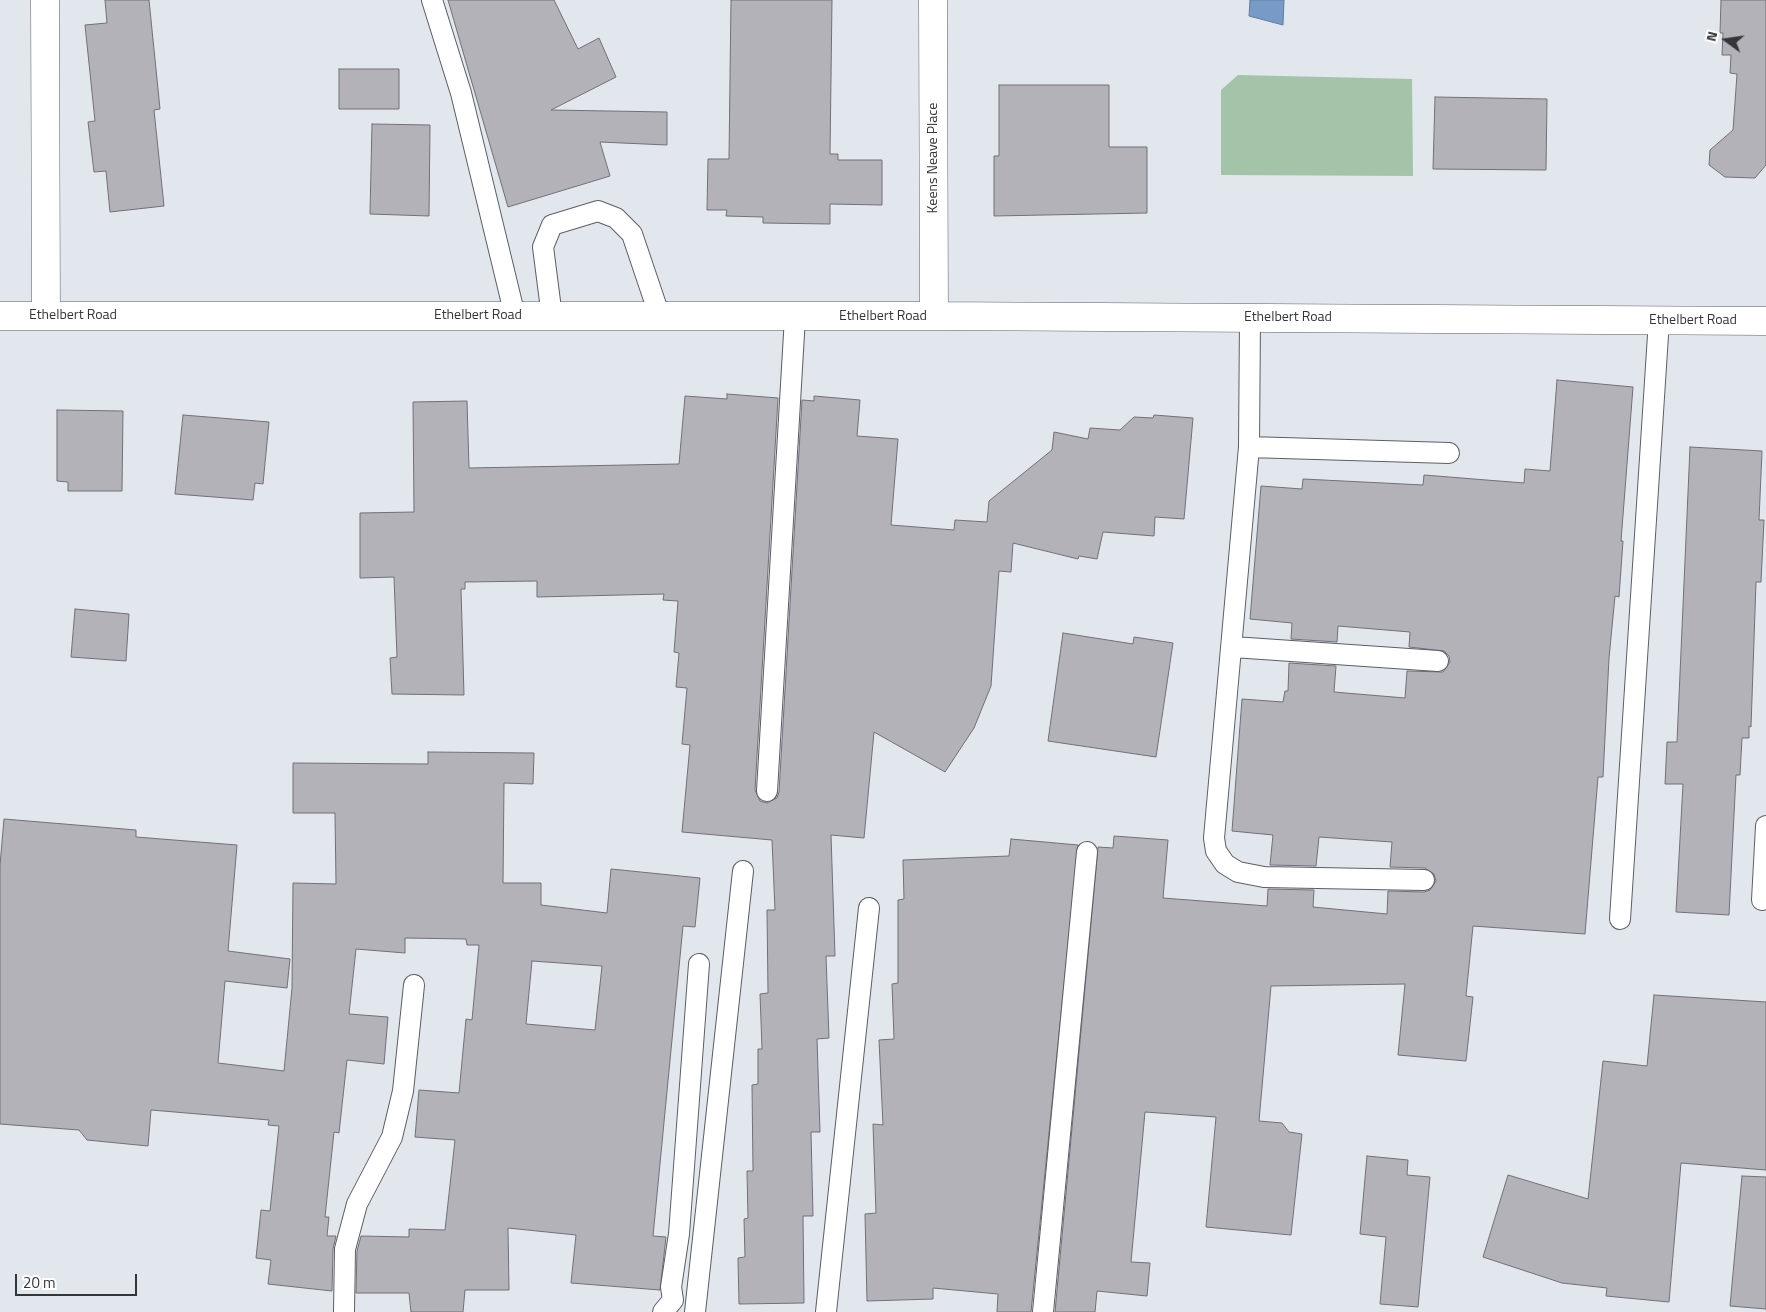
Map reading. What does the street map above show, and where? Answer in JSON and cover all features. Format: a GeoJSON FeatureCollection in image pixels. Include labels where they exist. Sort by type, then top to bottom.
{"type":"FeatureCollection","features":[{"type":"Feature","properties":{"kind":"street"},"geometry":{"type":"LineString","coordinates":[[46,0],[46,316]]}},
{"type":"Feature","properties":{"kind":"street","name":"Keens Neave Place"},"geometry":{"type":"LineString","coordinates":[[933,0],[934,316]]}},
{"type":"Feature","properties":{"kind":"street","name":"Ethelbert Road"},"geometry":{"type":"LineString","coordinates":[[0,316],[934,316],[1766,321]]}},
{"type":"Feature","properties":{"kind":"lane"},"geometry":{"type":"LineString","coordinates":[[432,0],[461,93],[515,316]]}},
{"type":"Feature","properties":{"kind":"lane"},"geometry":{"type":"LineString","coordinates":[[552,317],[543,247],[552,225],[598,210],[616,218],[632,234],[660,317]]}},
{"type":"Feature","properties":{"kind":"lane"},"geometry":{"type":"LineString","coordinates":[[767,791],[795,316]]}},
{"type":"Feature","properties":{"kind":"lane"},"geometry":{"type":"LineString","coordinates":[[1250,318],[1249,447],[1214,838],[1216,851],[1225,864],[1238,872],[1264,877],[1424,880]]}},
{"type":"Feature","properties":{"kind":"lane"},"geometry":{"type":"LineString","coordinates":[[1620,919],[1659,320]]}},
{"type":"Feature","properties":{"kind":"lane"},"geometry":{"type":"LineString","coordinates":[[1249,447],[1449,453]]}},
{"type":"Feature","properties":{"kind":"lane"},"geometry":{"type":"LineString","coordinates":[[1232,647],[1438,660]]}},
{"type":"Feature","properties":{"kind":"lane"},"geometry":{"type":"LineString","coordinates":[[1762,900],[1766,826]]}},
{"type":"Feature","properties":{"kind":"lane"},"geometry":{"type":"LineString","coordinates":[[1042,1312],[1087,852]]}},
{"type":"Feature","properties":{"kind":"lane"},"geometry":{"type":"LineString","coordinates":[[695,1312],[743,871]]}},
{"type":"Feature","properties":{"kind":"lane"},"geometry":{"type":"LineString","coordinates":[[826,1312],[869,908]]}},
{"type":"Feature","properties":{"kind":"lane"},"geometry":{"type":"LineString","coordinates":[[663,1312],[673,1300],[671,1287],[679,1234],[699,964]]}},
{"type":"Feature","properties":{"kind":"lane"},"geometry":{"type":"LineString","coordinates":[[344,1312],[345,1249],[356,1204],[392,1137],[403,1091],[414,984]]}},
{"type":"Feature","properties":{"kind":"green space"},"geometry":{"type":"Polygon","coordinates":[[[1238,75],[1412,79],[1413,176],[1221,175],[1221,90],[1238,75]]]}},
{"type":"Feature","properties":{"kind":"water"},"geometry":{"type":"Polygon","coordinates":[[[1250,0],[1284,0],[1283,25],[1249,16],[1250,0]]]}},
{"type":"Feature","properties":{"kind":"building"},"geometry":{"type":"Polygon","coordinates":[[[105,0],[149,0],[160,109],[154,110],[164,206],[110,212],[106,171],[94,172],[88,122],[95,121],[85,25],[107,23],[105,0]]]}},
{"type":"Feature","properties":{"kind":"building"},"geometry":{"type":"Polygon","coordinates":[[[448,0],[554,0],[578,49],[599,38],[616,77],[551,110],[667,112],[667,145],[600,142],[610,176],[508,207],[448,0]]]}},
{"type":"Feature","properties":{"kind":"building"},"geometry":{"type":"Polygon","coordinates":[[[731,0],[832,0],[830,154],[838,154],[838,160],[882,160],[882,205],[830,204],[830,224],[763,223],[763,217],[726,216],[727,210],[707,210],[708,159],[729,159],[731,0]]]}},
{"type":"Feature","properties":{"kind":"building"},"geometry":{"type":"Polygon","coordinates":[[[1721,0],[1766,0],[1766,165],[1755,178],[1725,177],[1709,165],[1710,150],[1733,130],[1737,74],[1730,73],[1731,55],[1722,55],[1723,33],[1720,33],[1721,0]]]}},
{"type":"Feature","properties":{"kind":"building"},"geometry":{"type":"Polygon","coordinates":[[[339,69],[399,69],[399,109],[339,109],[339,69]]]}},
{"type":"Feature","properties":{"kind":"building"},"geometry":{"type":"Polygon","coordinates":[[[999,85],[1109,85],[1109,147],[1147,147],[1147,213],[994,216],[994,156],[999,156],[999,85]]]}},
{"type":"Feature","properties":{"kind":"building"},"geometry":{"type":"Polygon","coordinates":[[[1435,97],[1547,99],[1546,170],[1433,169],[1435,97]]]}},
{"type":"Feature","properties":{"kind":"building"},"geometry":{"type":"Polygon","coordinates":[[[372,124],[430,125],[429,216],[370,214],[372,124]]]}},
{"type":"Feature","properties":{"kind":"building"},"geometry":{"type":"Polygon","coordinates":[[[1557,380],[1633,387],[1621,541],[1623,541],[1619,597],[1615,596],[1609,658],[1603,777],[1598,777],[1585,934],[1473,926],[1466,996],[1473,997],[1466,1061],[1398,1055],[1405,984],[1271,986],[1259,1121],[1282,1123],[1289,1132],[1302,1134],[1291,1235],[1206,1227],[1216,1117],[1145,1112],[1131,1262],[1150,1263],[1147,1296],[1097,1291],[1095,1312],[1055,1312],[1098,847],[1113,848],[1114,836],[1168,840],[1163,898],[1267,906],[1268,889],[1314,890],[1313,907],[1387,914],[1388,891],[1424,892],[1430,890],[1436,881],[1434,874],[1425,868],[1390,867],[1392,842],[1319,837],[1316,866],[1270,865],[1273,835],[1232,831],[1242,699],[1283,702],[1285,691],[1288,691],[1289,663],[1336,666],[1334,692],[1405,698],[1407,671],[1443,672],[1450,662],[1449,656],[1444,651],[1409,647],[1410,632],[1338,626],[1337,642],[1291,639],[1292,623],[1250,619],[1261,486],[1302,489],[1303,479],[1423,485],[1424,475],[1524,483],[1525,469],[1550,471],[1557,380]]]}},
{"type":"Feature","properties":{"kind":"building"},"geometry":{"type":"Polygon","coordinates":[[[727,394],[778,398],[755,790],[760,801],[767,803],[777,798],[779,792],[802,400],[814,401],[814,396],[860,400],[857,436],[898,439],[891,525],[954,530],[955,520],[987,522],[989,501],[1052,450],[1054,432],[1088,439],[1090,428],[1120,430],[1134,417],[1153,418],[1154,415],[1193,418],[1184,519],[1155,517],[1154,536],[1103,532],[1097,559],[1079,556],[1078,559],[1013,543],[1011,572],[999,571],[991,686],[974,728],[945,772],[874,732],[864,838],[831,835],[835,956],[826,956],[829,1038],[817,1039],[820,1132],[811,1132],[813,1216],[803,1216],[804,1303],[739,1304],[738,1258],[745,1257],[744,1219],[748,1218],[747,1171],[753,1171],[752,1085],[758,1084],[758,1049],[762,1049],[760,994],[768,993],[767,910],[775,910],[772,840],[682,832],[690,745],[682,744],[687,688],[676,687],[679,653],[674,652],[678,601],[663,600],[664,594],[537,597],[537,581],[465,582],[465,589],[461,589],[464,695],[392,694],[390,658],[397,657],[394,577],[360,578],[360,513],[414,512],[413,402],[467,401],[469,468],[679,464],[685,396],[727,399],[727,394]]]}},
{"type":"Feature","properties":{"kind":"building"},"geometry":{"type":"Polygon","coordinates":[[[57,410],[123,411],[122,491],[68,491],[68,482],[57,481],[57,410]]]}},
{"type":"Feature","properties":{"kind":"building"},"geometry":{"type":"Polygon","coordinates":[[[183,415],[269,422],[263,484],[255,483],[253,500],[175,494],[183,415]]]}},
{"type":"Feature","properties":{"kind":"building"},"geometry":{"type":"Polygon","coordinates":[[[1690,447],[1762,451],[1759,520],[1764,520],[1761,582],[1756,582],[1751,727],[1749,726],[1749,738],[1742,738],[1740,775],[1736,775],[1729,915],[1676,912],[1683,784],[1665,784],[1667,742],[1677,742],[1690,447]]]}},
{"type":"Feature","properties":{"kind":"building"},"geometry":{"type":"Polygon","coordinates":[[[75,609],[129,614],[126,661],[71,657],[75,609]]]}},
{"type":"Feature","properties":{"kind":"building"},"geometry":{"type":"Polygon","coordinates":[[[1063,633],[1133,644],[1134,637],[1173,643],[1156,757],[1048,741],[1063,633]]]}},
{"type":"Feature","properties":{"kind":"building"},"geometry":{"type":"Polygon","coordinates":[[[428,752],[534,753],[533,784],[504,783],[503,883],[541,883],[541,905],[607,913],[611,869],[700,878],[695,927],[683,926],[653,1236],[666,1237],[660,1290],[571,1283],[576,1235],[508,1228],[509,1290],[465,1290],[463,1312],[411,1312],[409,1293],[356,1293],[357,1251],[361,1236],[409,1237],[409,1229],[445,1230],[455,1140],[415,1137],[419,1090],[459,1093],[466,1019],[472,1020],[479,945],[467,945],[466,939],[405,938],[405,953],[356,949],[349,1014],[388,1017],[384,1064],[347,1060],[339,1133],[334,1132],[325,1217],[329,1217],[327,1236],[336,1236],[333,1249],[332,1291],[268,1284],[271,1260],[256,1258],[261,1210],[270,1211],[279,1126],[268,1125],[269,1120],[151,1110],[148,1146],[87,1140],[79,1130],[0,1124],[0,865],[4,819],[136,830],[136,837],[237,845],[228,951],[290,959],[287,988],[225,981],[218,1063],[284,1071],[292,988],[293,883],[336,884],[335,813],[293,813],[293,763],[428,764],[428,752]],[[532,961],[526,1024],[595,1030],[602,966],[532,961]]]}},
{"type":"Feature","properties":{"kind":"building"},"geometry":{"type":"Polygon","coordinates":[[[1011,839],[1078,845],[1031,1312],[997,1312],[998,1294],[933,1288],[933,1299],[867,1301],[865,1214],[876,1213],[873,1124],[883,1125],[879,1040],[894,1039],[892,984],[898,983],[898,900],[904,899],[903,860],[1009,856],[1011,839]]]}},
{"type":"Feature","properties":{"kind":"building"},"geometry":{"type":"Polygon","coordinates":[[[1654,995],[1766,1002],[1766,1170],[1681,1163],[1669,1302],[1606,1296],[1607,1288],[1562,1283],[1483,1257],[1508,1175],[1588,1199],[1603,1061],[1647,1066],[1654,995]]]}},
{"type":"Feature","properties":{"kind":"building"},"geometry":{"type":"Polygon","coordinates":[[[1367,1156],[1408,1160],[1407,1175],[1430,1177],[1418,1307],[1380,1304],[1386,1237],[1360,1234],[1367,1156]]]}},
{"type":"Feature","properties":{"kind":"building"},"geometry":{"type":"Polygon","coordinates":[[[1742,1176],[1766,1177],[1766,1309],[1730,1306],[1742,1176]]]}}]}
